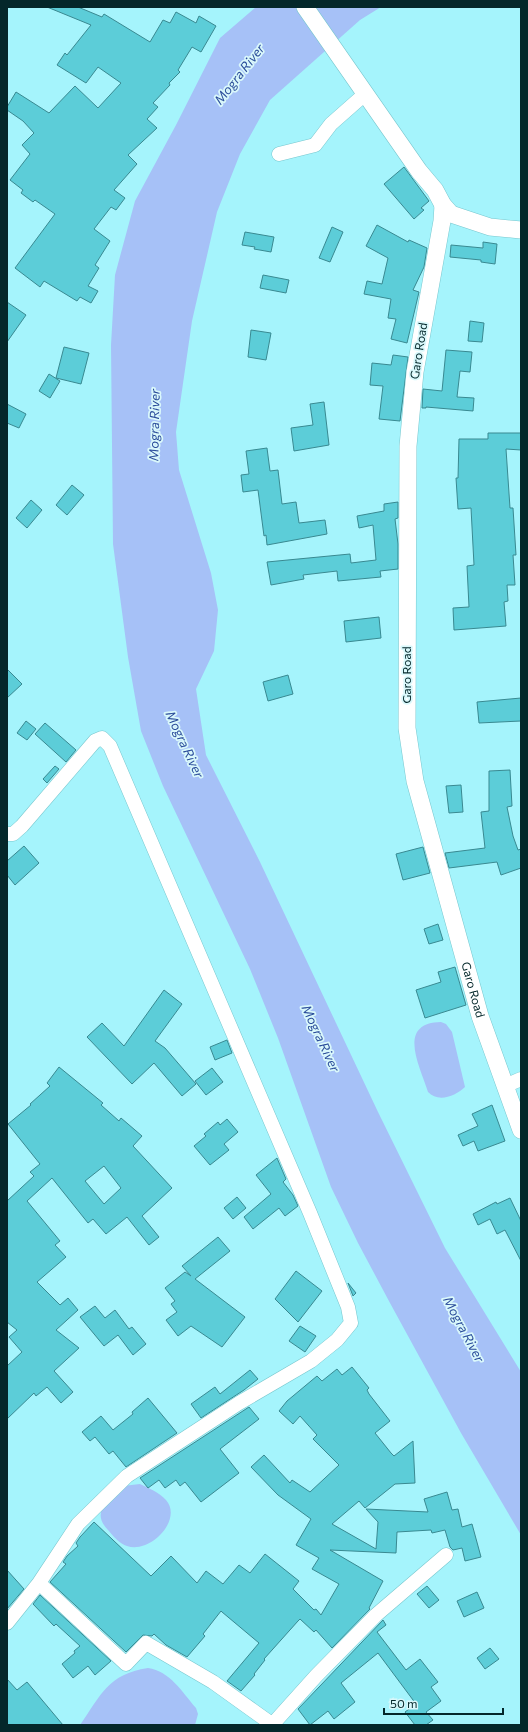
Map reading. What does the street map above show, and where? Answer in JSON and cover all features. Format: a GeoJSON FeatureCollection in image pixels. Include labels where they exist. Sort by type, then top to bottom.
{"type":"FeatureCollection","features":[{"type":"Feature","properties":{"kind":"street"},"geometry":{"type":"LineString","coordinates":[[305,7],[419,171],[435,190],[443,205],[455,216],[490,228],[521,230]]}},
{"type":"Feature","properties":{"kind":"street"},"geometry":{"type":"LineString","coordinates":[[279,154],[315,145],[331,124],[363,90]]}},
{"type":"Feature","properties":{"kind":"street","name":"Garo Road"},"geometry":{"type":"LineString","coordinates":[[443,205],[442,221],[415,372],[408,446],[407,728],[414,782],[480,1016],[521,1130]]}},
{"type":"Feature","properties":{"kind":"street"},"geometry":{"type":"LineString","coordinates":[[7,834],[13,834],[22,826],[95,741],[102,738],[110,746],[132,801],[310,1213],[348,1307],[351,1323],[337,1340],[311,1361],[238,1403],[127,1476],[78,1524],[39,1583],[7,1623]]}},
{"type":"Feature","properties":{"kind":"street"},"geometry":{"type":"LineString","coordinates":[[505,1086],[521,1079]]}},
{"type":"Feature","properties":{"kind":"street"},"geometry":{"type":"LineString","coordinates":[[39,1583],[126,1664],[146,1643],[213,1682],[273,1725],[316,1676],[376,1615],[446,1555]]}},
{"type":"Feature","properties":{"kind":"water","name":"Mogra River"},"geometry":{"type":"Polygon","coordinates":[[[256,7],[381,7],[360,20],[270,100],[240,154],[217,212],[192,321],[176,432],[179,470],[211,573],[218,610],[214,651],[196,689],[206,755],[260,862],[378,1112],[445,1248],[521,1372],[521,1535],[461,1433],[390,1303],[358,1243],[331,1187],[278,1038],[250,969],[163,786],[141,731],[128,657],[113,544],[111,345],[115,275],[135,201],[176,125],[220,38],[256,7]]]}},
{"type":"Feature","properties":{"kind":"water"},"geometry":{"type":"Polygon","coordinates":[[[441,1022],[446,1024],[452,1032],[465,1087],[457,1093],[442,1098],[428,1092],[415,1048],[415,1038],[419,1030],[427,1024],[441,1022]]]}},
{"type":"Feature","properties":{"kind":"water"},"geometry":{"type":"Polygon","coordinates":[[[140,1484],[157,1492],[166,1500],[170,1508],[170,1516],[162,1533],[154,1540],[146,1545],[136,1547],[127,1546],[117,1540],[103,1523],[101,1511],[107,1501],[123,1486],[140,1484]]]}},
{"type":"Feature","properties":{"kind":"water"},"geometry":{"type":"Polygon","coordinates":[[[148,1668],[163,1673],[186,1695],[196,1708],[198,1714],[195,1725],[80,1725],[100,1695],[114,1681],[123,1675],[148,1668]]]}},
{"type":"Feature","properties":{"kind":"building"},"geometry":{"type":"Polygon","coordinates":[[[47,7],[78,7],[102,17],[104,14],[150,42],[163,20],[170,23],[176,12],[196,23],[199,16],[216,26],[201,52],[192,47],[178,70],[180,72],[153,103],[158,107],[147,119],[157,128],[128,155],[137,164],[114,190],[125,198],[116,210],[111,207],[94,229],[110,241],[95,265],[99,268],[88,286],[98,291],[91,303],[80,297],[77,301],[44,281],[40,287],[15,268],[55,214],[35,200],[33,202],[21,193],[23,190],[10,180],[30,154],[22,145],[34,133],[23,121],[7,110],[7,107],[16,92],[49,113],[75,86],[98,108],[121,83],[98,67],[86,83],[57,65],[65,53],[67,55],[91,25],[47,7]]]}},
{"type":"Feature","properties":{"kind":"building"},"geometry":{"type":"Polygon","coordinates":[[[404,167],[429,201],[421,208],[424,210],[414,219],[384,184],[404,167]]]}},
{"type":"Feature","properties":{"kind":"building"},"geometry":{"type":"Polygon","coordinates":[[[377,225],[408,242],[409,240],[427,248],[424,267],[413,290],[419,292],[407,343],[391,339],[396,319],[388,318],[391,299],[364,294],[367,281],[382,284],[388,258],[366,246],[377,225]]]}},
{"type":"Feature","properties":{"kind":"building"},"geometry":{"type":"Polygon","coordinates":[[[332,227],[343,232],[330,262],[319,258],[332,227]]]}},
{"type":"Feature","properties":{"kind":"building"},"geometry":{"type":"Polygon","coordinates":[[[245,232],[274,237],[271,252],[242,245],[245,232]]]}},
{"type":"Feature","properties":{"kind":"building"},"geometry":{"type":"Polygon","coordinates":[[[483,242],[497,244],[495,264],[481,262],[481,260],[450,257],[451,245],[483,248],[483,242]]]}},
{"type":"Feature","properties":{"kind":"building"},"geometry":{"type":"Polygon","coordinates":[[[263,275],[289,280],[286,293],[260,288],[263,275]]]}},
{"type":"Feature","properties":{"kind":"building"},"geometry":{"type":"Polygon","coordinates":[[[7,302],[26,315],[7,342],[7,302]]]}},
{"type":"Feature","properties":{"kind":"building"},"geometry":{"type":"Polygon","coordinates":[[[470,321],[484,323],[482,342],[468,341],[470,321]]]}},
{"type":"Feature","properties":{"kind":"building"},"geometry":{"type":"Polygon","coordinates":[[[251,330],[271,333],[266,360],[248,357],[251,330]]]}},
{"type":"Feature","properties":{"kind":"building"},"geometry":{"type":"Polygon","coordinates":[[[64,347],[89,353],[81,384],[56,378],[64,347]]]}},
{"type":"Feature","properties":{"kind":"building"},"geometry":{"type":"Polygon","coordinates":[[[446,350],[472,352],[470,372],[460,371],[457,397],[474,398],[473,411],[426,407],[422,408],[423,389],[442,391],[446,350]]]}},
{"type":"Feature","properties":{"kind":"building"},"geometry":{"type":"Polygon","coordinates":[[[393,355],[408,357],[400,421],[379,419],[383,386],[370,385],[372,363],[391,365],[393,355]]]}},
{"type":"Feature","properties":{"kind":"building"},"geometry":{"type":"Polygon","coordinates":[[[49,374],[60,381],[50,398],[39,391],[49,374]]]}},
{"type":"Feature","properties":{"kind":"building"},"geometry":{"type":"Polygon","coordinates":[[[324,402],[329,445],[294,451],[291,428],[313,425],[310,404],[324,402]]]}},
{"type":"Feature","properties":{"kind":"building"},"geometry":{"type":"Polygon","coordinates":[[[7,404],[26,414],[19,428],[7,423],[7,404]]]}},
{"type":"Feature","properties":{"kind":"building"},"geometry":{"type":"Polygon","coordinates":[[[488,433],[521,433],[521,450],[506,449],[510,508],[513,508],[516,555],[513,555],[515,585],[507,585],[508,601],[504,602],[506,626],[454,630],[453,608],[469,607],[467,566],[474,565],[471,508],[458,509],[456,478],[458,478],[459,439],[488,439],[488,433]]]}},
{"type":"Feature","properties":{"kind":"building"},"geometry":{"type":"Polygon","coordinates":[[[267,448],[270,471],[278,470],[282,504],[296,502],[299,523],[325,520],[327,534],[267,545],[266,535],[264,536],[258,490],[243,492],[241,475],[249,474],[246,451],[267,448]]]}},
{"type":"Feature","properties":{"kind":"building"},"geometry":{"type":"Polygon","coordinates":[[[72,485],[84,495],[67,515],[56,505],[72,485]]]}},
{"type":"Feature","properties":{"kind":"building"},"geometry":{"type":"Polygon","coordinates":[[[31,500],[42,510],[27,528],[16,518],[31,500]]]}},
{"type":"Feature","properties":{"kind":"building"},"geometry":{"type":"Polygon","coordinates":[[[398,502],[398,518],[395,519],[398,544],[398,569],[380,571],[381,577],[338,581],[337,571],[303,575],[304,579],[271,585],[267,562],[350,554],[351,563],[376,560],[373,525],[359,528],[357,516],[384,511],[384,504],[398,502]]]}},
{"type":"Feature","properties":{"kind":"building"},"geometry":{"type":"Polygon","coordinates":[[[379,617],[381,638],[346,642],[344,621],[379,617]]]}},
{"type":"Feature","properties":{"kind":"building"},"geometry":{"type":"Polygon","coordinates":[[[7,669],[22,684],[7,698],[7,669]]]}},
{"type":"Feature","properties":{"kind":"building"},"geometry":{"type":"Polygon","coordinates":[[[288,675],[293,694],[268,701],[263,682],[288,675]]]}},
{"type":"Feature","properties":{"kind":"building"},"geometry":{"type":"Polygon","coordinates":[[[521,698],[521,721],[479,723],[477,702],[521,698]]]}},
{"type":"Feature","properties":{"kind":"building"},"geometry":{"type":"Polygon","coordinates":[[[26,721],[36,729],[27,740],[17,733],[26,721]]]}},
{"type":"Feature","properties":{"kind":"building"},"geometry":{"type":"Polygon","coordinates":[[[45,723],[76,750],[66,762],[35,734],[45,723]]]}},
{"type":"Feature","properties":{"kind":"building"},"geometry":{"type":"Polygon","coordinates":[[[55,766],[59,769],[47,783],[43,779],[55,766]]]}},
{"type":"Feature","properties":{"kind":"building"},"geometry":{"type":"Polygon","coordinates":[[[510,770],[512,806],[507,807],[513,836],[518,850],[521,849],[521,868],[501,875],[497,862],[449,868],[445,853],[485,848],[481,812],[489,811],[489,771],[510,770]]]}},
{"type":"Feature","properties":{"kind":"building"},"geometry":{"type":"Polygon","coordinates":[[[461,785],[463,812],[449,813],[446,786],[461,785]]]}},
{"type":"Feature","properties":{"kind":"building"},"geometry":{"type":"Polygon","coordinates":[[[24,846],[39,863],[15,885],[7,875],[7,861],[24,846]]]}},
{"type":"Feature","properties":{"kind":"building"},"geometry":{"type":"Polygon","coordinates":[[[423,847],[430,873],[403,880],[396,854],[423,847]]]}},
{"type":"Feature","properties":{"kind":"building"},"geometry":{"type":"Polygon","coordinates":[[[438,924],[443,940],[429,944],[424,929],[438,924]]]}},
{"type":"Feature","properties":{"kind":"building"},"geometry":{"type":"Polygon","coordinates":[[[455,967],[466,1005],[425,1018],[416,990],[441,982],[438,972],[455,967]]]}},
{"type":"Feature","properties":{"kind":"building"},"geometry":{"type":"Polygon","coordinates":[[[164,990],[182,1004],[155,1041],[165,1048],[196,1084],[182,1096],[154,1063],[132,1084],[87,1037],[102,1023],[124,1046],[164,990]]]}},
{"type":"Feature","properties":{"kind":"building"},"geometry":{"type":"Polygon","coordinates":[[[227,1040],[232,1053],[215,1060],[210,1047],[227,1040]]]}},
{"type":"Feature","properties":{"kind":"building"},"geometry":{"type":"Polygon","coordinates":[[[59,1067],[103,1103],[101,1105],[119,1121],[121,1118],[142,1136],[133,1146],[172,1188],[142,1216],[159,1237],[149,1245],[127,1217],[106,1234],[93,1219],[88,1223],[52,1178],[27,1201],[60,1241],[55,1245],[66,1257],[37,1282],[60,1305],[68,1298],[78,1310],[56,1330],[79,1348],[54,1371],[73,1392],[61,1403],[47,1387],[36,1396],[34,1393],[7,1419],[7,1366],[22,1352],[9,1337],[17,1330],[7,1322],[7,1201],[34,1176],[30,1172],[40,1164],[8,1124],[31,1105],[30,1104],[50,1086],[47,1083],[59,1067]],[[104,1166],[85,1181],[104,1204],[121,1188],[104,1166]]]}},
{"type":"Feature","properties":{"kind":"building"},"geometry":{"type":"Polygon","coordinates":[[[212,1068],[223,1082],[206,1095],[195,1081],[212,1068]]]}},
{"type":"Feature","properties":{"kind":"building"},"geometry":{"type":"Polygon","coordinates":[[[492,1105],[505,1141],[478,1151],[474,1141],[463,1146],[458,1135],[478,1126],[472,1114],[492,1105]]]}},
{"type":"Feature","properties":{"kind":"building"},"geometry":{"type":"Polygon","coordinates":[[[227,1119],[238,1132],[224,1144],[229,1150],[210,1165],[194,1146],[206,1136],[204,1134],[218,1122],[220,1125],[227,1119]]]}},
{"type":"Feature","properties":{"kind":"building"},"geometry":{"type":"Polygon","coordinates":[[[277,1158],[286,1179],[283,1182],[293,1195],[298,1206],[285,1216],[279,1208],[253,1229],[244,1217],[271,1194],[256,1175],[277,1158]]]}},
{"type":"Feature","properties":{"kind":"building"},"geometry":{"type":"Polygon","coordinates":[[[237,1197],[246,1208],[233,1219],[224,1208],[237,1197]]]}},
{"type":"Feature","properties":{"kind":"building"},"geometry":{"type":"Polygon","coordinates":[[[510,1198],[521,1221],[521,1261],[505,1230],[497,1234],[490,1219],[478,1225],[473,1214],[496,1202],[497,1204],[510,1198]]]}},
{"type":"Feature","properties":{"kind":"building"},"geometry":{"type":"Polygon","coordinates":[[[218,1237],[230,1251],[195,1279],[245,1317],[222,1347],[191,1326],[178,1336],[166,1320],[177,1312],[171,1304],[175,1301],[165,1288],[185,1272],[191,1276],[182,1266],[218,1237]]]}},
{"type":"Feature","properties":{"kind":"building"},"geometry":{"type":"Polygon","coordinates":[[[296,1271],[322,1291],[298,1322],[275,1299],[296,1271]]]}},
{"type":"Feature","properties":{"kind":"building"},"geometry":{"type":"Polygon","coordinates":[[[348,1283],[356,1293],[353,1296],[348,1283]]]}},
{"type":"Feature","properties":{"kind":"building"},"geometry":{"type":"Polygon","coordinates":[[[95,1306],[105,1318],[115,1310],[129,1329],[132,1327],[146,1344],[133,1355],[118,1335],[104,1346],[80,1317],[95,1306]]]}},
{"type":"Feature","properties":{"kind":"building"},"geometry":{"type":"Polygon","coordinates":[[[300,1326],[316,1336],[305,1352],[289,1341],[300,1326]]]}},
{"type":"Feature","properties":{"kind":"building"},"geometry":{"type":"Polygon","coordinates":[[[352,1367],[369,1388],[367,1390],[369,1394],[390,1421],[375,1433],[391,1453],[394,1456],[413,1441],[415,1483],[395,1484],[365,1508],[359,1501],[332,1524],[376,1549],[378,1522],[366,1509],[428,1512],[424,1499],[447,1492],[452,1510],[458,1509],[462,1527],[472,1524],[481,1557],[465,1561],[462,1548],[453,1550],[450,1547],[445,1530],[432,1533],[431,1530],[397,1532],[396,1553],[330,1550],[383,1581],[369,1608],[370,1609],[332,1648],[316,1630],[314,1632],[300,1619],[264,1659],[265,1660],[254,1674],[255,1675],[241,1691],[227,1681],[259,1643],[221,1611],[203,1634],[205,1636],[187,1657],[166,1645],[154,1634],[152,1636],[143,1635],[126,1652],[50,1582],[66,1564],[63,1562],[67,1556],[78,1546],[76,1543],[80,1537],[94,1522],[151,1576],[171,1556],[197,1583],[206,1571],[223,1584],[239,1565],[250,1573],[265,1554],[299,1581],[293,1589],[321,1615],[339,1584],[312,1569],[319,1558],[296,1545],[311,1519],[278,1495],[251,1467],[264,1455],[290,1483],[292,1480],[310,1492],[339,1465],[313,1439],[317,1435],[300,1416],[293,1424],[279,1411],[287,1401],[317,1376],[322,1381],[337,1369],[342,1375],[352,1367]]]}},
{"type":"Feature","properties":{"kind":"building"},"geometry":{"type":"Polygon","coordinates":[[[250,1370],[258,1379],[201,1418],[191,1404],[215,1387],[220,1394],[250,1370]]]}},
{"type":"Feature","properties":{"kind":"building"},"geometry":{"type":"Polygon","coordinates":[[[148,1398],[177,1433],[126,1467],[113,1451],[109,1454],[95,1437],[90,1441],[82,1432],[101,1416],[113,1430],[133,1414],[132,1412],[148,1398]]]}},
{"type":"Feature","properties":{"kind":"building"},"geometry":{"type":"Polygon","coordinates":[[[249,1407],[259,1419],[220,1449],[239,1473],[201,1502],[185,1482],[180,1486],[176,1480],[165,1488],[159,1480],[148,1488],[140,1478],[249,1407]]]}},
{"type":"Feature","properties":{"kind":"building"},"geometry":{"type":"Polygon","coordinates":[[[7,1570],[24,1589],[7,1609],[7,1570]]]}},
{"type":"Feature","properties":{"kind":"building"},"geometry":{"type":"Polygon","coordinates":[[[427,1586],[439,1600],[429,1608],[417,1594],[427,1586]]]}},
{"type":"Feature","properties":{"kind":"building"},"geometry":{"type":"Polygon","coordinates":[[[477,1592],[484,1608],[464,1617],[457,1601],[477,1592]]]}},
{"type":"Feature","properties":{"kind":"building"},"geometry":{"type":"Polygon","coordinates":[[[40,1595],[111,1661],[95,1675],[88,1666],[73,1678],[62,1664],[75,1653],[74,1651],[80,1646],[56,1624],[54,1626],[33,1604],[40,1595]]]}},
{"type":"Feature","properties":{"kind":"building"},"geometry":{"type":"Polygon","coordinates":[[[383,1620],[386,1625],[377,1632],[406,1670],[420,1659],[438,1682],[431,1687],[441,1701],[426,1712],[433,1720],[426,1725],[415,1725],[405,1712],[416,1704],[378,1653],[341,1683],[355,1702],[334,1719],[328,1711],[310,1725],[298,1709],[383,1620]]]}},
{"type":"Feature","properties":{"kind":"building"},"geometry":{"type":"Polygon","coordinates":[[[490,1648],[499,1659],[485,1669],[477,1658],[490,1648]]]}},
{"type":"Feature","properties":{"kind":"building"},"geometry":{"type":"Polygon","coordinates":[[[7,1679],[17,1690],[27,1682],[63,1725],[7,1725],[7,1679]]]}}]}
